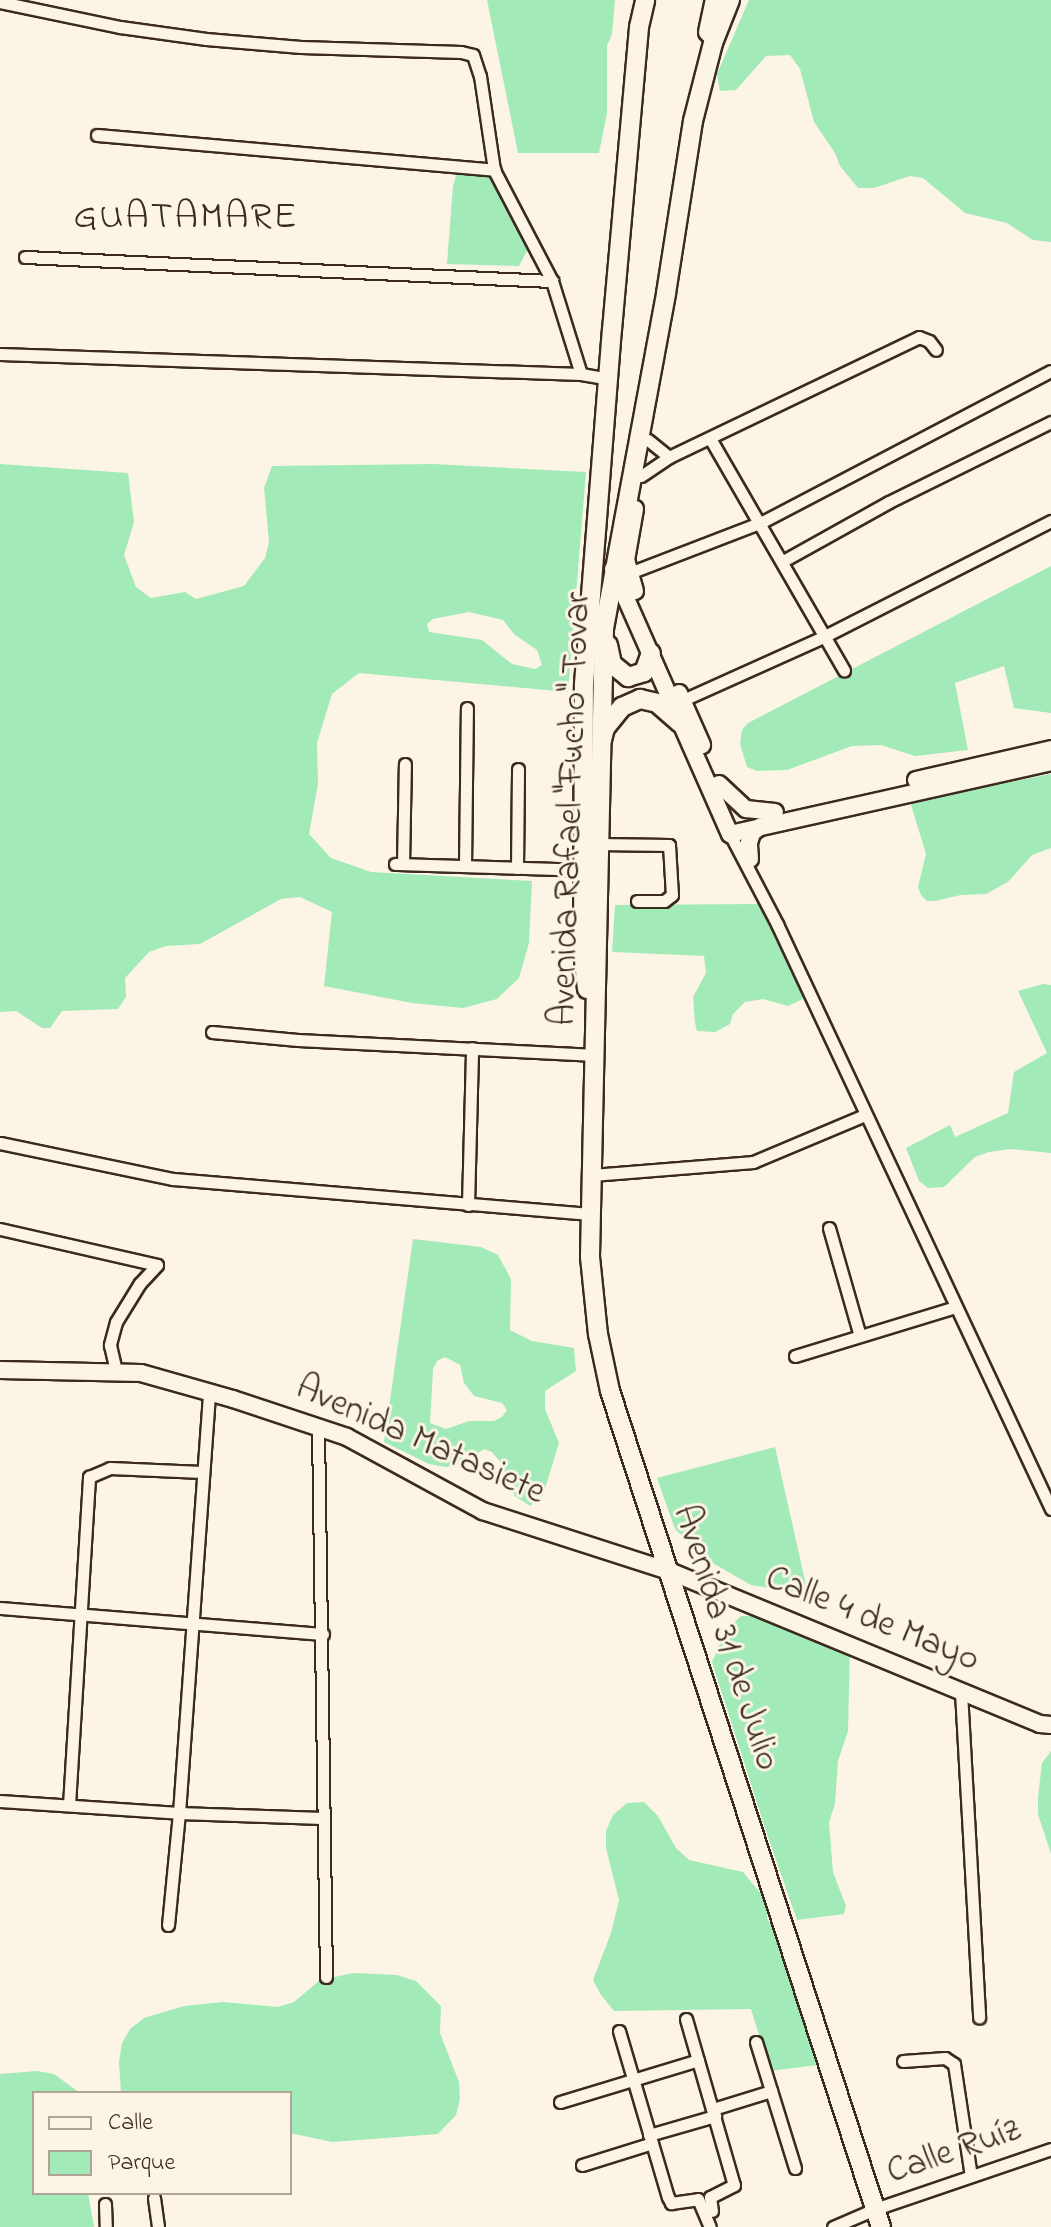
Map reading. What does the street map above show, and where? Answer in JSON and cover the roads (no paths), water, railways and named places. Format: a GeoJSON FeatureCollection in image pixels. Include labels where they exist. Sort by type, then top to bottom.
{"type":"FeatureCollection","features":[{"type":"Feature","properties":{"kind":"main road","name":"Avenida Rafael \"Fucho\" Tovar"},"geometry":{"type":"LineString","coordinates":[[596,1055],[583,953],[584,684],[639,27],[647,0]]}},
{"type":"Feature","properties":{"kind":"main road"},"geometry":{"type":"LineString","coordinates":[[693,121],[715,0]]}},
{"type":"Feature","properties":{"kind":"main road","name":"Avenida Rafael \"Fucho\" Tovar"},"geometry":{"type":"LineString","coordinates":[[596,1055],[599,750],[604,629],[620,571],[693,121],[713,43],[730,0]]}},
{"type":"Feature","properties":{"kind":"main road"},"geometry":{"type":"LineString","coordinates":[[597,524],[620,571]]}},
{"type":"Feature","properties":{"kind":"main road"},"geometry":{"type":"LineString","coordinates":[[604,629],[612,664],[622,674],[628,677],[644,672],[651,653]]}},
{"type":"Feature","properties":{"kind":"main road"},"geometry":{"type":"LineString","coordinates":[[599,750],[605,728],[622,707],[640,699],[657,703],[680,723]]}},
{"type":"Feature","properties":{"kind":"main road","name":"Avenida 31 de Julio"},"geometry":{"type":"LineString","coordinates":[[596,1055],[592,1279],[602,1359],[881,2227]]}},
{"type":"Feature","properties":{"kind":"street"},"geometry":{"type":"LineString","coordinates":[[639,0],[639,27]]}},
{"type":"Feature","properties":{"kind":"street"},"geometry":{"type":"LineString","coordinates":[[0,2],[120,27],[206,39],[473,55],[480,76],[494,170],[552,281],[581,374]]}},
{"type":"Feature","properties":{"kind":"street"},"geometry":{"type":"LineString","coordinates":[[97,135],[494,170]]}},
{"type":"Feature","properties":{"kind":"street"},"geometry":{"type":"LineString","coordinates":[[25,257],[552,281]]}},
{"type":"Feature","properties":{"kind":"street"},"geometry":{"type":"LineString","coordinates":[[641,476],[669,457],[711,440],[919,337],[929,341],[936,350]]}},
{"type":"Feature","properties":{"kind":"street"},"geometry":{"type":"LineString","coordinates":[[656,350],[648,440],[626,560],[620,571],[680,723],[1051,1509]]}},
{"type":"Feature","properties":{"kind":"street"},"geometry":{"type":"LineString","coordinates":[[0,354],[581,374],[608,379]]}},
{"type":"Feature","properties":{"kind":"street"},"geometry":{"type":"LineString","coordinates":[[620,571],[762,522],[1051,371]]}},
{"type":"Feature","properties":{"kind":"street"},"geometry":{"type":"LineString","coordinates":[[783,561],[889,502],[1051,422]]}},
{"type":"Feature","properties":{"kind":"street"},"geometry":{"type":"LineString","coordinates":[[648,440],[669,457]]}},
{"type":"Feature","properties":{"kind":"street"},"geometry":{"type":"LineString","coordinates":[[711,440],[762,522],[844,670]]}},
{"type":"Feature","properties":{"kind":"street"},"geometry":{"type":"LineString","coordinates":[[683,700],[823,637],[1051,521]]}},
{"type":"Feature","properties":{"kind":"street"},"geometry":{"type":"LineString","coordinates":[[620,571],[683,700],[719,784],[732,828],[750,859],[768,906]]}},
{"type":"Feature","properties":{"kind":"street"},"geometry":{"type":"LineString","coordinates":[[465,866],[467,708]]}},
{"type":"Feature","properties":{"kind":"street"},"geometry":{"type":"LineString","coordinates":[[732,828],[775,812],[1051,749]]}},
{"type":"Feature","properties":{"kind":"street"},"geometry":{"type":"LineString","coordinates":[[732,828],[761,825],[1051,762]]}},
{"type":"Feature","properties":{"kind":"street"},"geometry":{"type":"LineString","coordinates":[[405,764],[399,864],[583,870]]}},
{"type":"Feature","properties":{"kind":"street"},"geometry":{"type":"LineString","coordinates":[[517,868],[518,769]]}},
{"type":"Feature","properties":{"kind":"street"},"geometry":{"type":"LineString","coordinates":[[719,784],[746,809],[775,812]]}},
{"type":"Feature","properties":{"kind":"street"},"geometry":{"type":"LineString","coordinates":[[750,859],[752,833],[761,825]]}},
{"type":"Feature","properties":{"kind":"street"},"geometry":{"type":"LineString","coordinates":[[598,844],[669,845],[672,895],[664,901],[637,901]]}},
{"type":"Feature","properties":{"kind":"street"},"geometry":{"type":"LineString","coordinates":[[212,1032],[596,1055]]}},
{"type":"Feature","properties":{"kind":"street"},"geometry":{"type":"LineString","coordinates":[[468,1205],[472,1048]]}},
{"type":"Feature","properties":{"kind":"street"},"geometry":{"type":"LineString","coordinates":[[592,1175],[753,1162],[865,1115]]}},
{"type":"Feature","properties":{"kind":"street"},"geometry":{"type":"LineString","coordinates":[[0,1143],[173,1179],[591,1214]]}},
{"type":"Feature","properties":{"kind":"street"},"geometry":{"type":"LineString","coordinates":[[829,1228],[860,1336]]}},
{"type":"Feature","properties":{"kind":"street"},"geometry":{"type":"LineString","coordinates":[[0,1229],[157,1265],[140,1283],[116,1322],[110,1345],[116,1372]]}},
{"type":"Feature","properties":{"kind":"street"},"geometry":{"type":"LineString","coordinates":[[795,1356],[955,1307]]}},
{"type":"Feature","properties":{"kind":"street","name":"Avenida Matasiete"},"geometry":{"type":"LineString","coordinates":[[0,1370],[141,1373],[209,1392],[347,1437],[483,1511],[669,1571]]}},
{"type":"Feature","properties":{"kind":"street"},"geometry":{"type":"LineString","coordinates":[[168,1925],[209,1392]]}},
{"type":"Feature","properties":{"kind":"street"},"geometry":{"type":"LineString","coordinates":[[318,1427],[326,1977]]}},
{"type":"Feature","properties":{"kind":"street"},"geometry":{"type":"LineString","coordinates":[[69,1805],[89,1477],[110,1468],[202,1472]]}},
{"type":"Feature","properties":{"kind":"street"},"geometry":{"type":"LineString","coordinates":[[1038,1481],[1051,1475]]}},
{"type":"Feature","properties":{"kind":"street","name":"Calle 4 de Mayo"},"geometry":{"type":"LineString","coordinates":[[669,1571],[1040,1724],[1051,1725]]}},
{"type":"Feature","properties":{"kind":"street"},"geometry":{"type":"LineString","coordinates":[[0,1608],[80,1617],[323,1634]]}},
{"type":"Feature","properties":{"kind":"street"},"geometry":{"type":"LineString","coordinates":[[961,1692],[979,2018]]}},
{"type":"Feature","properties":{"kind":"street"},"geometry":{"type":"LineString","coordinates":[[0,1801],[179,1813],[322,1818]]}},
{"type":"Feature","properties":{"kind":"street"},"geometry":{"type":"LineString","coordinates":[[686,2019],[734,2185],[710,2197],[718,2227]]}},
{"type":"Feature","properties":{"kind":"street"},"geometry":{"type":"LineString","coordinates":[[619,2031],[671,2203],[698,2199],[710,2227]]}},
{"type":"Feature","properties":{"kind":"street"},"geometry":{"type":"LineString","coordinates":[[756,2042],[795,2168]]}},
{"type":"Feature","properties":{"kind":"street"},"geometry":{"type":"LineString","coordinates":[[903,2061],[945,2058],[954,2064],[971,2176]]}},
{"type":"Feature","properties":{"kind":"street"},"geometry":{"type":"LineString","coordinates":[[560,2102],[698,2060]]}},
{"type":"Feature","properties":{"kind":"street"},"geometry":{"type":"LineString","coordinates":[[582,2165],[771,2091]]}},
{"type":"Feature","properties":{"kind":"street","name":"Calle Ruíz"},"geometry":{"type":"LineString","coordinates":[[833,2227],[875,2209],[1051,2149]]}},
{"type":"Feature","properties":{"kind":"street"},"geometry":{"type":"LineString","coordinates":[[154,2198],[158,2227]]}},
{"type":"Feature","properties":{"kind":"street"},"geometry":{"type":"LineString","coordinates":[[105,2204],[106,2227]]}},
{"type":"Feature","properties":{"kind":"district","name":"GUATAMARE"},"geometry":{"type":"Point","coordinates":[186,219]}}]}
